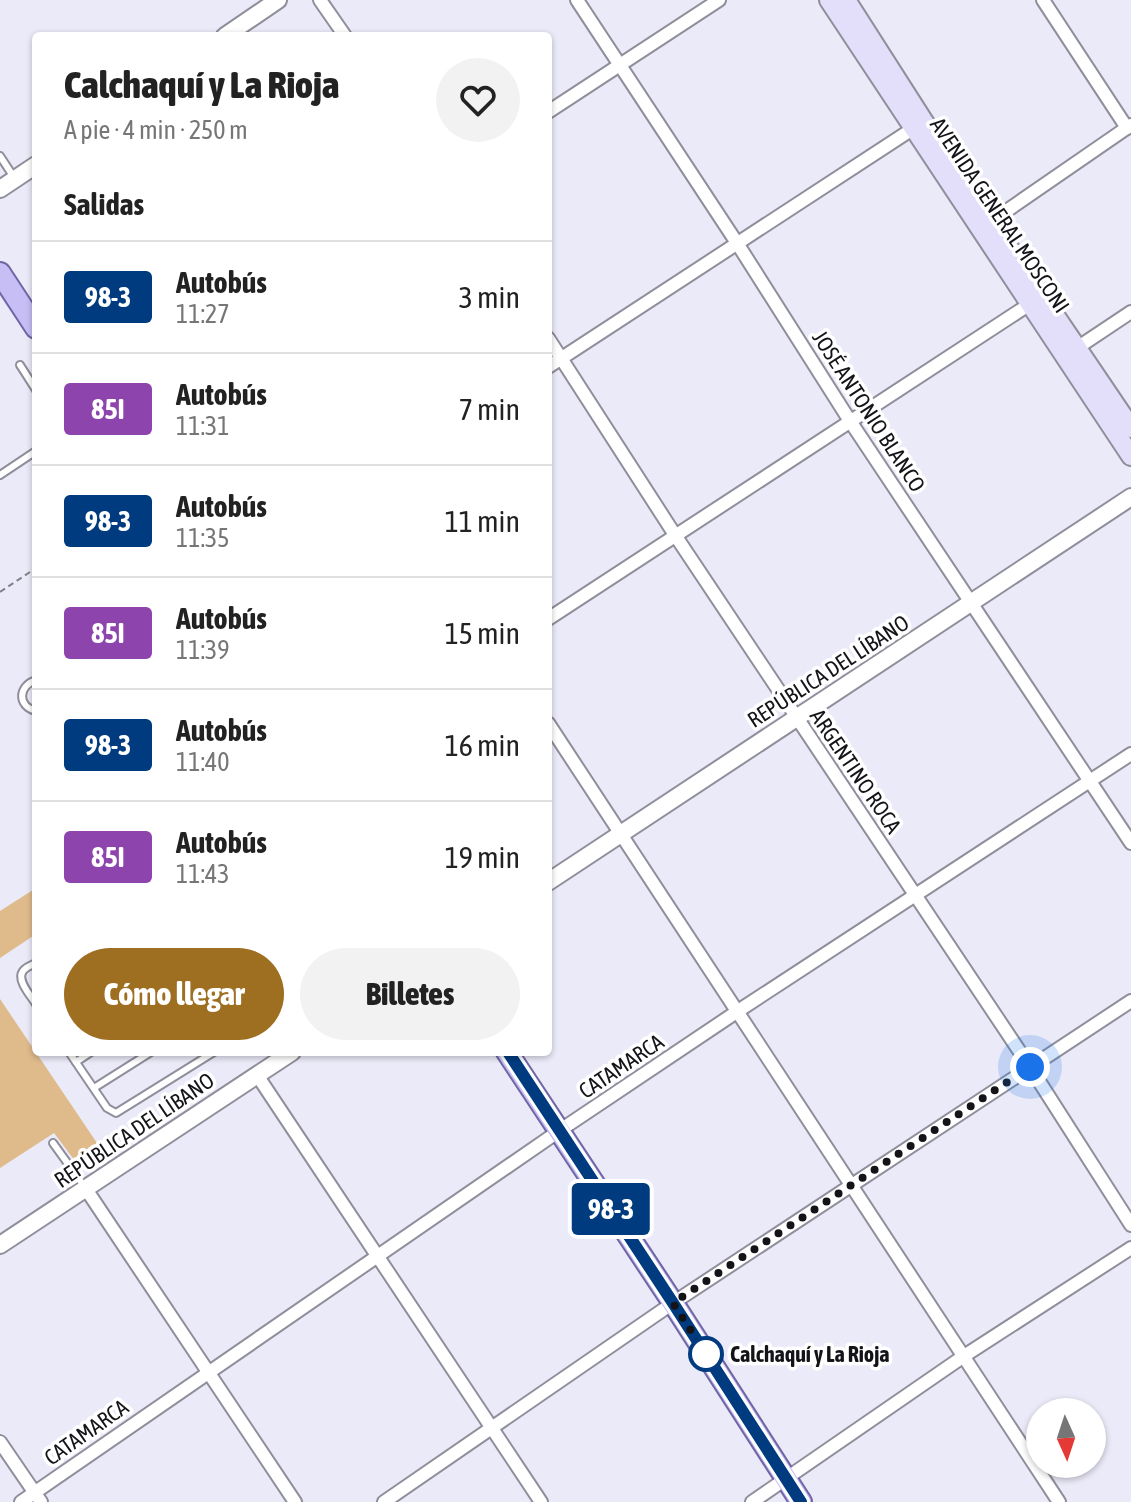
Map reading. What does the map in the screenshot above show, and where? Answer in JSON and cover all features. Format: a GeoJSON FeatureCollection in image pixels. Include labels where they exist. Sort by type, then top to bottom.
{"type":"FeatureCollection","features":[{"type":"Feature","properties":{"kind":"main road","name":"AVENIDA GENERAL MOSCONI"},"geometry":{"type":"LineString","coordinates":[[836,1],[1071,352],[1131,456]]}},
{"type":"Feature","properties":{"kind":"main road"},"geometry":{"type":"LineString","coordinates":[[0,273],[32,325]]}},
{"type":"Feature","properties":{"kind":"main road","name":"AVENIDA GENERAL MOSCONI"},"geometry":{"type":"LineString","coordinates":[[1071,352],[1131,428]]}},
{"type":"Feature","properties":{"kind":"main road"},"geometry":{"type":"LineString","coordinates":[[510,1056],[801,1502]]}},
{"type":"Feature","properties":{"kind":"street"},"geometry":{"type":"LineString","coordinates":[[231,32],[278,0]]}},
{"type":"Feature","properties":{"kind":"street"},"geometry":{"type":"LineString","coordinates":[[320,0],[342,32]]}},
{"type":"Feature","properties":{"kind":"street","name":"JOSÉ ANTONIO BLANCO"},"geometry":{"type":"LineString","coordinates":[[577,0],[850,421],[1131,843]]}},
{"type":"Feature","properties":{"kind":"street"},"geometry":{"type":"LineString","coordinates":[[552,109],[719,0]]}},
{"type":"Feature","properties":{"kind":"street"},"geometry":{"type":"LineString","coordinates":[[986,226],[1129,126],[1043,0]]}},
{"type":"Feature","properties":{"kind":"street"},"geometry":{"type":"LineString","coordinates":[[552,364],[918,125]]}},
{"type":"Feature","properties":{"kind":"street"},"geometry":{"type":"LineString","coordinates":[[0,189],[32,168]]}},
{"type":"Feature","properties":{"kind":"street"},"geometry":{"type":"LineString","coordinates":[[552,616],[1036,300]]}},
{"type":"Feature","properties":{"kind":"street"},"geometry":{"type":"LineString","coordinates":[[1071,352],[1131,312]]}},
{"type":"Feature","properties":{"kind":"street","name":"ARGENTINO ROCA"},"geometry":{"type":"LineString","coordinates":[[552,344],[1131,1225]]}},
{"type":"Feature","properties":{"kind":"street","name":"REPÚBLICA DEL LÍBANO"},"geometry":{"type":"LineString","coordinates":[[552,879],[1131,497]]}},
{"type":"Feature","properties":{"kind":"street"},"geometry":{"type":"LineString","coordinates":[[552,729],[1059,1502]]}},
{"type":"Feature","properties":{"kind":"street","name":"CATAMARCA"},"geometry":{"type":"LineString","coordinates":[[21,1502],[38,1498],[208,1373],[559,1131],[1131,754]]}},
{"type":"Feature","properties":{"kind":"street"},"geometry":{"type":"LineString","coordinates":[[384,1502],[673,1303],[1131,1001]]}},
{"type":"Feature","properties":{"kind":"street","name":"REPÚBLICA DEL LÍBANO"},"geometry":{"type":"LineString","coordinates":[[0,1245],[286,1056]]}},
{"type":"Feature","properties":{"kind":"street"},"geometry":{"type":"LineString","coordinates":[[257,1075],[541,1502]]}},
{"type":"Feature","properties":{"kind":"street"},"geometry":{"type":"LineString","coordinates":[[86,1189],[295,1502]]}},
{"type":"Feature","properties":{"kind":"street"},"geometry":{"type":"LineString","coordinates":[[752,1502],[964,1356],[1131,1248]]}},
{"type":"Feature","properties":{"kind":"street"},"geometry":{"type":"LineString","coordinates":[[0,1442],[38,1498]]}},
{"type":"Feature","properties":{"kind":"lane"},"geometry":{"type":"LineString","coordinates":[[0,156],[15,179]]}},
{"type":"Feature","properties":{"kind":"lane"},"geometry":{"type":"LineString","coordinates":[[20,365],[32,384]]}},
{"type":"Feature","properties":{"kind":"lane"},"geometry":{"type":"LineString","coordinates":[[0,475],[32,454]]}},
{"type":"Feature","properties":{"kind":"lane"},"geometry":{"type":"LineString","coordinates":[[32,682],[25,686],[22,694],[26,707],[32,709]]}},
{"type":"Feature","properties":{"kind":"lane"},"geometry":{"type":"LineString","coordinates":[[32,965],[22,971],[21,981],[32,996]]}},
{"type":"Feature","properties":{"kind":"lane"},"geometry":{"type":"LineString","coordinates":[[72,1056],[107,1108],[116,1113],[208,1056]]}},
{"type":"Feature","properties":{"kind":"lane"},"geometry":{"type":"LineString","coordinates":[[76,1062],[85,1056]]}},
{"type":"Feature","properties":{"kind":"lane"},"geometry":{"type":"LineString","coordinates":[[94,1088],[145,1056]]}},
{"type":"Feature","properties":{"kind":"lane"},"geometry":{"type":"LineString","coordinates":[[53,1143],[86,1189]]}},
{"type":"Feature","properties":{"kind":"path"},"geometry":{"type":"LineString","coordinates":[[0,592],[32,571]]}},
{"type":"Feature","properties":{"kind":"building"},"geometry":{"type":"Polygon","coordinates":[[[32,891],[32,937],[0,958],[0,911],[32,891]]]}},
{"type":"Feature","properties":{"kind":"building"},"geometry":{"type":"Polygon","coordinates":[[[0,999],[32,1047],[32,1056],[38,1056],[99,1146],[75,1161],[54,1133],[0,1168],[0,999]]]}},
{"type":"Feature","properties":{"kind":"bus line","name":"98-3"},"geometry":{"type":"LineString","coordinates":[[511,1056],[801,1502]]}},
{"type":"Feature","properties":{"kind":"place","name":"Calchaquí y La Rioja"},"geometry":{"type":"Point","coordinates":[706,1354]}},
{"type":"Feature","properties":{"kind":"route"},"geometry":{"type":"LineString","coordinates":[[706,1354],[673,1303],[1030,1067]]}}]}
